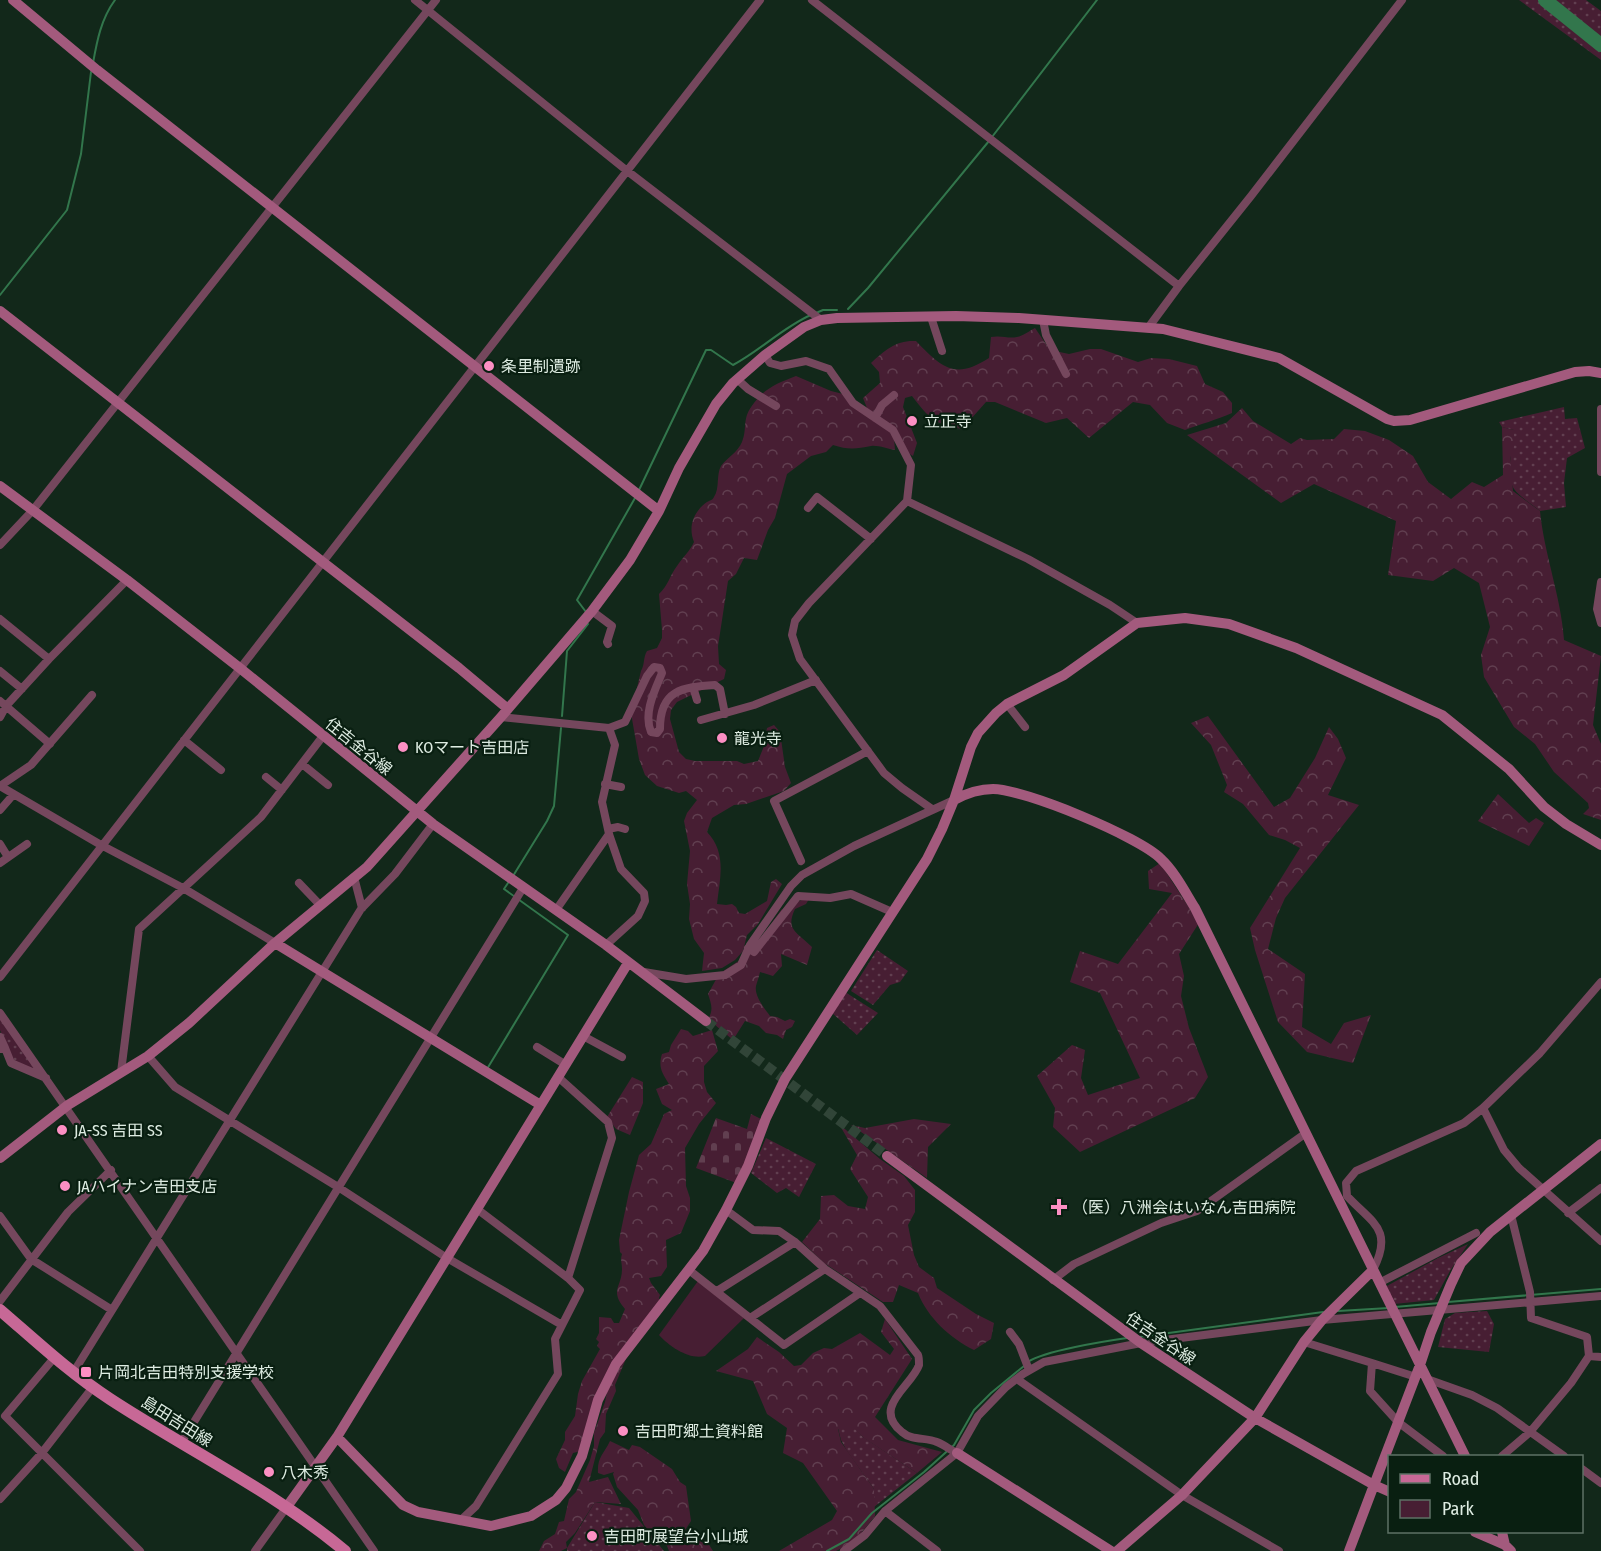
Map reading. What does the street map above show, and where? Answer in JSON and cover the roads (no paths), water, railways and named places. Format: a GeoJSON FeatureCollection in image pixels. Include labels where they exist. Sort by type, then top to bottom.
{"type":"FeatureCollection","features":[{"type":"Feature","properties":{"kind":"main road","name":"島田吉田線"},"geometry":{"type":"LineString","coordinates":[[0,1310],[54,1358],[93,1387],[286,1508],[345,1551]]}},
{"type":"Feature","properties":{"kind":"street"},"geometry":{"type":"LineString","coordinates":[[13,0],[94,67],[659,511]]}},
{"type":"Feature","properties":{"kind":"street"},"geometry":{"type":"LineString","coordinates":[[415,0],[626,170],[816,317],[1043,320],[1148,328],[1195,336],[1279,358],[1394,421],[1418,418],[1575,372],[1589,371],[1601,374]]}},
{"type":"Feature","properties":{"kind":"street"},"geometry":{"type":"LineString","coordinates":[[0,545],[33,510],[436,0]]}},
{"type":"Feature","properties":{"kind":"street"},"geometry":{"type":"LineString","coordinates":[[0,977],[101,844],[241,669],[760,0]]}},
{"type":"Feature","properties":{"kind":"street"},"geometry":{"type":"LineString","coordinates":[[812,0],[1179,286]]}},
{"type":"Feature","properties":{"kind":"street"},"geometry":{"type":"LineString","coordinates":[[1148,328],[1402,0]]}},
{"type":"Feature","properties":{"kind":"street"},"geometry":{"type":"LineString","coordinates":[[0,311],[459,668],[504,713],[609,728],[625,722],[646,676],[654,668],[660,668],[662,673],[652,695],[647,723],[651,732],[657,732],[660,729],[660,714],[669,697],[693,687],[715,685],[720,689],[725,714]]}},
{"type":"Feature","properties":{"kind":"street"},"geometry":{"type":"LineString","coordinates":[[0,1158],[65,1107],[148,1056],[189,1023],[275,943],[367,867],[590,614],[630,560],[716,404],[736,379],[816,317]]}},
{"type":"Feature","properties":{"kind":"street"},"geometry":{"type":"LineString","coordinates":[[932,317],[942,351]]}},
{"type":"Feature","properties":{"kind":"street"},"geometry":{"type":"LineString","coordinates":[[1043,320],[1046,336],[1066,374]]}},
{"type":"Feature","properties":{"kind":"street"},"geometry":{"type":"LineString","coordinates":[[765,355],[770,363],[781,366],[806,361],[829,369],[853,403],[893,430],[910,465],[907,501],[816,595],[795,621],[792,635],[800,659],[884,772],[932,809]]}},
{"type":"Feature","properties":{"kind":"street"},"geometry":{"type":"LineString","coordinates":[[736,379],[776,406]]}},
{"type":"Feature","properties":{"kind":"street"},"geometry":{"type":"LineString","coordinates":[[874,418],[882,405],[894,395]]}},
{"type":"Feature","properties":{"kind":"street"},"geometry":{"type":"LineString","coordinates":[[1601,409],[1601,472]]}},
{"type":"Feature","properties":{"kind":"street","name":"住吉金谷線"},"geometry":{"type":"LineString","coordinates":[[0,486],[127,580],[515,888],[556,910],[706,1021]]}},
{"type":"Feature","properties":{"kind":"street"},"geometry":{"type":"LineString","coordinates":[[808,508],[817,497],[871,539]]}},
{"type":"Feature","properties":{"kind":"street"},"geometry":{"type":"LineString","coordinates":[[907,501],[1028,559],[1110,605],[1137,623]]}},
{"type":"Feature","properties":{"kind":"street"},"geometry":{"type":"LineString","coordinates":[[0,717],[3,703],[22,689],[127,580]]}},
{"type":"Feature","properties":{"kind":"street"},"geometry":{"type":"LineString","coordinates":[[1601,582],[1597,609],[1601,623]]}},
{"type":"Feature","properties":{"kind":"street"},"geometry":{"type":"LineString","coordinates":[[590,614],[612,626],[608,644]]}},
{"type":"Feature","properties":{"kind":"street"},"geometry":{"type":"LineString","coordinates":[[337,1437],[402,1505],[418,1512],[491,1526],[531,1516],[556,1500],[566,1488],[582,1456],[598,1400],[616,1364],[703,1251],[748,1166],[784,1079],[927,859],[954,800],[971,747],[978,733],[1007,704],[1064,675],[1137,623],[1185,618],[1229,624],[1327,661],[1442,715],[1509,770],[1544,807],[1566,824],[1601,845]]}},
{"type":"Feature","properties":{"kind":"street"},"geometry":{"type":"LineString","coordinates":[[0,619],[49,659]]}},
{"type":"Feature","properties":{"kind":"street"},"geometry":{"type":"LineString","coordinates":[[0,671],[22,689]]}},
{"type":"Feature","properties":{"kind":"street"},"geometry":{"type":"LineString","coordinates":[[701,720],[754,705],[816,680]]}},
{"type":"Feature","properties":{"kind":"street"},"geometry":{"type":"LineString","coordinates":[[693,687],[697,700]]}},
{"type":"Feature","properties":{"kind":"street"},"geometry":{"type":"LineString","coordinates":[[92,695],[31,765],[0,786],[183,888],[539,1104]]}},
{"type":"Feature","properties":{"kind":"street"},"geometry":{"type":"LineString","coordinates":[[3,703],[50,744]]}},
{"type":"Feature","properties":{"kind":"street"},"geometry":{"type":"LineString","coordinates":[[1007,704],[1025,727]]}},
{"type":"Feature","properties":{"kind":"street"},"geometry":{"type":"LineString","coordinates":[[606,945],[638,916],[645,901],[644,893],[621,869],[602,802],[615,745],[609,728]]}},
{"type":"Feature","properties":{"kind":"street"},"geometry":{"type":"LineString","coordinates":[[121,1072],[139,929],[261,817],[323,736]]}},
{"type":"Feature","properties":{"kind":"street"},"geometry":{"type":"LineString","coordinates":[[184,740],[221,770]]}},
{"type":"Feature","properties":{"kind":"street"},"geometry":{"type":"LineString","coordinates":[[801,861],[774,801],[868,751]]}},
{"type":"Feature","properties":{"kind":"street"},"geometry":{"type":"LineString","coordinates":[[302,764],[328,785]]}},
{"type":"Feature","properties":{"kind":"street"},"geometry":{"type":"LineString","coordinates":[[266,777],[282,790]]}},
{"type":"Feature","properties":{"kind":"street"},"geometry":{"type":"LineString","coordinates":[[605,784],[621,786]]}},
{"type":"Feature","properties":{"kind":"street"},"geometry":{"type":"LineString","coordinates":[[639,971],[686,979],[724,975],[741,965],[748,948],[791,886],[802,875],[854,846],[970,791],[994,789],[1009,791],[1110,828],[1146,847],[1162,859],[1195,908],[1393,1309],[1420,1365],[1422,1378],[1464,1455]]}},
{"type":"Feature","properties":{"kind":"street"},"geometry":{"type":"LineString","coordinates":[[0,810],[13,795]]}},
{"type":"Feature","properties":{"kind":"street"},"geometry":{"type":"LineString","coordinates":[[73,1373],[362,908],[396,873],[433,824]]}},
{"type":"Feature","properties":{"kind":"street"},"geometry":{"type":"LineString","coordinates":[[556,910],[609,832],[618,827],[624,829]]}},
{"type":"Feature","properties":{"kind":"street"},"geometry":{"type":"LineString","coordinates":[[0,844],[8,857]]}},
{"type":"Feature","properties":{"kind":"street"},"geometry":{"type":"LineString","coordinates":[[0,863],[27,844]]}},
{"type":"Feature","properties":{"kind":"street"},"geometry":{"type":"LineString","coordinates":[[354,877],[362,908]]}},
{"type":"Feature","properties":{"kind":"street"},"geometry":{"type":"LineString","coordinates":[[299,883],[320,905]]}},
{"type":"Feature","properties":{"kind":"street"},"geometry":{"type":"LineString","coordinates":[[181,1443],[431,1038],[515,888]]}},
{"type":"Feature","properties":{"kind":"street"},"geometry":{"type":"LineString","coordinates":[[748,948],[754,952],[798,896],[830,898],[851,894],[892,912]]}},
{"type":"Feature","properties":{"kind":"street"},"geometry":{"type":"LineString","coordinates":[[255,1551],[337,1437],[539,1104],[566,1065],[628,963]]}},
{"type":"Feature","properties":{"kind":"street"},"geometry":{"type":"LineString","coordinates":[[1117,1551],[1182,1495],[1255,1418],[1304,1342],[1327,1315],[1373,1270],[1380,1256],[1382,1245],[1380,1233],[1372,1219],[1347,1196],[1346,1183],[1356,1171],[1464,1123],[1483,1108],[1540,1053],[1601,982]]}},
{"type":"Feature","properties":{"kind":"street"},"geometry":{"type":"LineString","coordinates":[[0,1013],[374,1551]]}},
{"type":"Feature","properties":{"kind":"street"},"geometry":{"type":"LineString","coordinates":[[583,1036],[622,1057]]}},
{"type":"Feature","properties":{"kind":"street"},"geometry":{"type":"LineString","coordinates":[[0,1037],[2,1049],[10,1063],[46,1078]]}},
{"type":"Feature","properties":{"kind":"street"},"geometry":{"type":"LineString","coordinates":[[537,1047],[566,1065]]}},
{"type":"Feature","properties":{"kind":"street"},"geometry":{"type":"LineString","coordinates":[[148,1056],[176,1087],[338,1187],[447,1258],[562,1325]]}},
{"type":"Feature","properties":{"kind":"street"},"geometry":{"type":"LineString","coordinates":[[558,1077],[608,1122],[612,1138],[568,1278]]}},
{"type":"Feature","properties":{"kind":"street"},"geometry":{"type":"LineString","coordinates":[[1483,1108],[1504,1150],[1519,1168],[1601,1240]]}},
{"type":"Feature","properties":{"kind":"street"},"geometry":{"type":"LineString","coordinates":[[1053,1280],[1074,1264],[1161,1223],[1197,1211],[1306,1133]]}},
{"type":"Feature","properties":{"kind":"street"},"geometry":{"type":"LineString","coordinates":[[1420,1365],[1442,1304],[1456,1273],[1468,1255],[1490,1232],[1601,1144]]}},
{"type":"Feature","properties":{"kind":"street","name":"住吉金谷線"},"geometry":{"type":"LineString","coordinates":[[887,1156],[1128,1335],[1255,1418],[1388,1492]]}},
{"type":"Feature","properties":{"kind":"street"},"geometry":{"type":"LineString","coordinates":[[0,1301],[68,1212],[111,1170]]}},
{"type":"Feature","properties":{"kind":"street"},"geometry":{"type":"LineString","coordinates":[[1568,1213],[1601,1188]]}},
{"type":"Feature","properties":{"kind":"street"},"geometry":{"type":"LineString","coordinates":[[460,1521],[476,1506],[558,1374],[555,1339],[580,1290],[568,1278],[477,1209]]}},
{"type":"Feature","properties":{"kind":"street"},"geometry":{"type":"LineString","coordinates":[[726,1210],[753,1230],[779,1231],[825,1269],[880,1306],[918,1355],[919,1364],[896,1397],[890,1410],[894,1423],[902,1433],[917,1439],[935,1440],[946,1446],[1111,1551]]}},
{"type":"Feature","properties":{"kind":"street"},"geometry":{"type":"LineString","coordinates":[[1503,1455],[1530,1432],[1589,1356],[1587,1337],[1531,1318],[1530,1292],[1511,1215]]}},
{"type":"Feature","properties":{"kind":"street"},"geometry":{"type":"LineString","coordinates":[[0,1216],[31,1259],[112,1310]]}},
{"type":"Feature","properties":{"kind":"street"},"geometry":{"type":"LineString","coordinates":[[1379,1283],[1476,1233]]}},
{"type":"Feature","properties":{"kind":"street"},"geometry":{"type":"LineString","coordinates":[[717,1292],[795,1242]]}},
{"type":"Feature","properties":{"kind":"street"},"geometry":{"type":"LineString","coordinates":[[750,1318],[825,1269]]}},
{"type":"Feature","properties":{"kind":"street"},"geometry":{"type":"LineString","coordinates":[[689,1270],[784,1345],[860,1293]]}},
{"type":"Feature","properties":{"kind":"street"},"geometry":{"type":"LineString","coordinates":[[844,1551],[865,1536],[885,1511],[955,1452],[978,1416],[1017,1379],[1044,1362],[1141,1343],[1327,1315],[1442,1304],[1530,1302],[1601,1296]]}},
{"type":"Feature","properties":{"kind":"street"},"geometry":{"type":"LineString","coordinates":[[1010,1332],[1019,1344],[1029,1370]]}},
{"type":"Feature","properties":{"kind":"street"},"geometry":{"type":"LineString","coordinates":[[1304,1342],[1472,1395],[1497,1408],[1563,1455]]}},
{"type":"Feature","properties":{"kind":"street"},"geometry":{"type":"LineString","coordinates":[[1589,1356],[1601,1357]]}},
{"type":"Feature","properties":{"kind":"street"},"geometry":{"type":"LineString","coordinates":[[54,1358],[5,1416],[140,1551]]}},
{"type":"Feature","properties":{"kind":"street"},"geometry":{"type":"LineString","coordinates":[[1372,1363],[1370,1391],[1398,1422],[1442,1455]]}},
{"type":"Feature","properties":{"kind":"street"},"geometry":{"type":"LineString","coordinates":[[1349,1551],[1398,1422],[1422,1378]]}},
{"type":"Feature","properties":{"kind":"street"},"geometry":{"type":"LineString","coordinates":[[1017,1379],[1182,1495],[1279,1551]]}},
{"type":"Feature","properties":{"kind":"street"},"geometry":{"type":"LineString","coordinates":[[0,1499],[41,1454],[93,1387]]}},
{"type":"Feature","properties":{"kind":"street"},"geometry":{"type":"LineString","coordinates":[[1583,1470],[1601,1483]]}},
{"type":"Feature","properties":{"kind":"street"},"geometry":{"type":"LineString","coordinates":[[885,1511],[937,1551]]}},
{"type":"Feature","properties":{"kind":"street"},"geometry":{"type":"LineString","coordinates":[[1477,1533],[1508,1548]]}},
{"type":"Feature","properties":{"kind":"street"},"geometry":{"type":"LineString","coordinates":[[1502,1533],[1508,1548]]}},
{"type":"Feature","properties":{"kind":"waterway"},"geometry":{"type":"LineString","coordinates":[[93,63],[103,22],[115,0]]}},
{"type":"Feature","properties":{"kind":"waterway"},"geometry":{"type":"LineString","coordinates":[[992,137],[1097,0]]}},
{"type":"Feature","properties":{"kind":"waterway"},"geometry":{"type":"LineString","coordinates":[[1545,0],[1601,45]]}},
{"type":"Feature","properties":{"kind":"waterway"},"geometry":{"type":"LineString","coordinates":[[0,295],[67,210],[81,154],[91,72]]}},
{"type":"Feature","properties":{"kind":"waterway"},"geometry":{"type":"LineString","coordinates":[[848,309],[868,288],[989,141]]}},
{"type":"Feature","properties":{"kind":"waterway"},"geometry":{"type":"LineString","coordinates":[[816,313],[823,310],[837,310]]}},
{"type":"Feature","properties":{"kind":"waterway"},"geometry":{"type":"LineString","coordinates":[[639,490],[706,350],[711,350],[733,365],[811,315]]}},
{"type":"Feature","properties":{"kind":"waterway"},"geometry":{"type":"LineString","coordinates":[[586,612],[577,600],[635,498]]}},
{"type":"Feature","properties":{"kind":"waterway"},"geometry":{"type":"LineString","coordinates":[[562,716],[567,651],[588,624]]}},
{"type":"Feature","properties":{"kind":"waterway"},"geometry":{"type":"LineString","coordinates":[[513,876],[554,806],[561,728]]}},
{"type":"Feature","properties":{"kind":"waterway"},"geometry":{"type":"LineString","coordinates":[[487,1069],[568,935],[504,889],[510,880]]}},
{"type":"Feature","properties":{"kind":"waterway"},"geometry":{"type":"LineString","coordinates":[[1448,1302],[1601,1289]]}},
{"type":"Feature","properties":{"kind":"waterway"},"geometry":{"type":"LineString","coordinates":[[1395,1307],[1440,1303]]}},
{"type":"Feature","properties":{"kind":"waterway"},"geometry":{"type":"LineString","coordinates":[[1338,1311],[1389,1308]]}},
{"type":"Feature","properties":{"kind":"waterway"},"geometry":{"type":"LineString","coordinates":[[1139,1337],[1323,1312]]}},
{"type":"Feature","properties":{"kind":"waterway"},"geometry":{"type":"LineString","coordinates":[[1028,1362],[1060,1350],[1127,1338]]}},
{"type":"Feature","properties":{"kind":"waterway"},"geometry":{"type":"LineString","coordinates":[[827,1551],[849,1539],[872,1513],[954,1445],[974,1410],[1024,1366]]}},
{"type":"Feature","properties":{"kind":"tunnel"},"geometry":{"type":"LineString","coordinates":[[706,1021],[887,1156]]}},
{"type":"Feature","properties":{"kind":"place","name":"条里制遺跡"},"geometry":{"type":"Point","coordinates":[489,366]}},
{"type":"Feature","properties":{"kind":"place","name":"立正寺"},"geometry":{"type":"Point","coordinates":[912,421]}},
{"type":"Feature","properties":{"kind":"place","name":"龍光寺"},"geometry":{"type":"Point","coordinates":[722,738]}},
{"type":"Feature","properties":{"kind":"place","name":"KOマート吉田店"},"geometry":{"type":"Point","coordinates":[403,747]}},
{"type":"Feature","properties":{"kind":"place","name":"JA-SS 吉田 SS"},"geometry":{"type":"Point","coordinates":[62,1130]}},
{"type":"Feature","properties":{"kind":"place","name":"JAハイナン吉田支店"},"geometry":{"type":"Point","coordinates":[65,1186]}},
{"type":"Feature","properties":{"kind":"place","name":"（医）八洲会はいなん吉田病院"},"geometry":{"type":"Point","coordinates":[1059,1207]}},
{"type":"Feature","properties":{"kind":"place","name":"片岡北吉田特別支援学校"},"geometry":{"type":"Point","coordinates":[86,1372]}},
{"type":"Feature","properties":{"kind":"place","name":"吉田町郷土資料館"},"geometry":{"type":"Point","coordinates":[623,1431]}},
{"type":"Feature","properties":{"kind":"place","name":"八木秀"},"geometry":{"type":"Point","coordinates":[269,1472]}},
{"type":"Feature","properties":{"kind":"place","name":"吉田町展望台小山城"},"geometry":{"type":"Point","coordinates":[592,1536]}}]}
